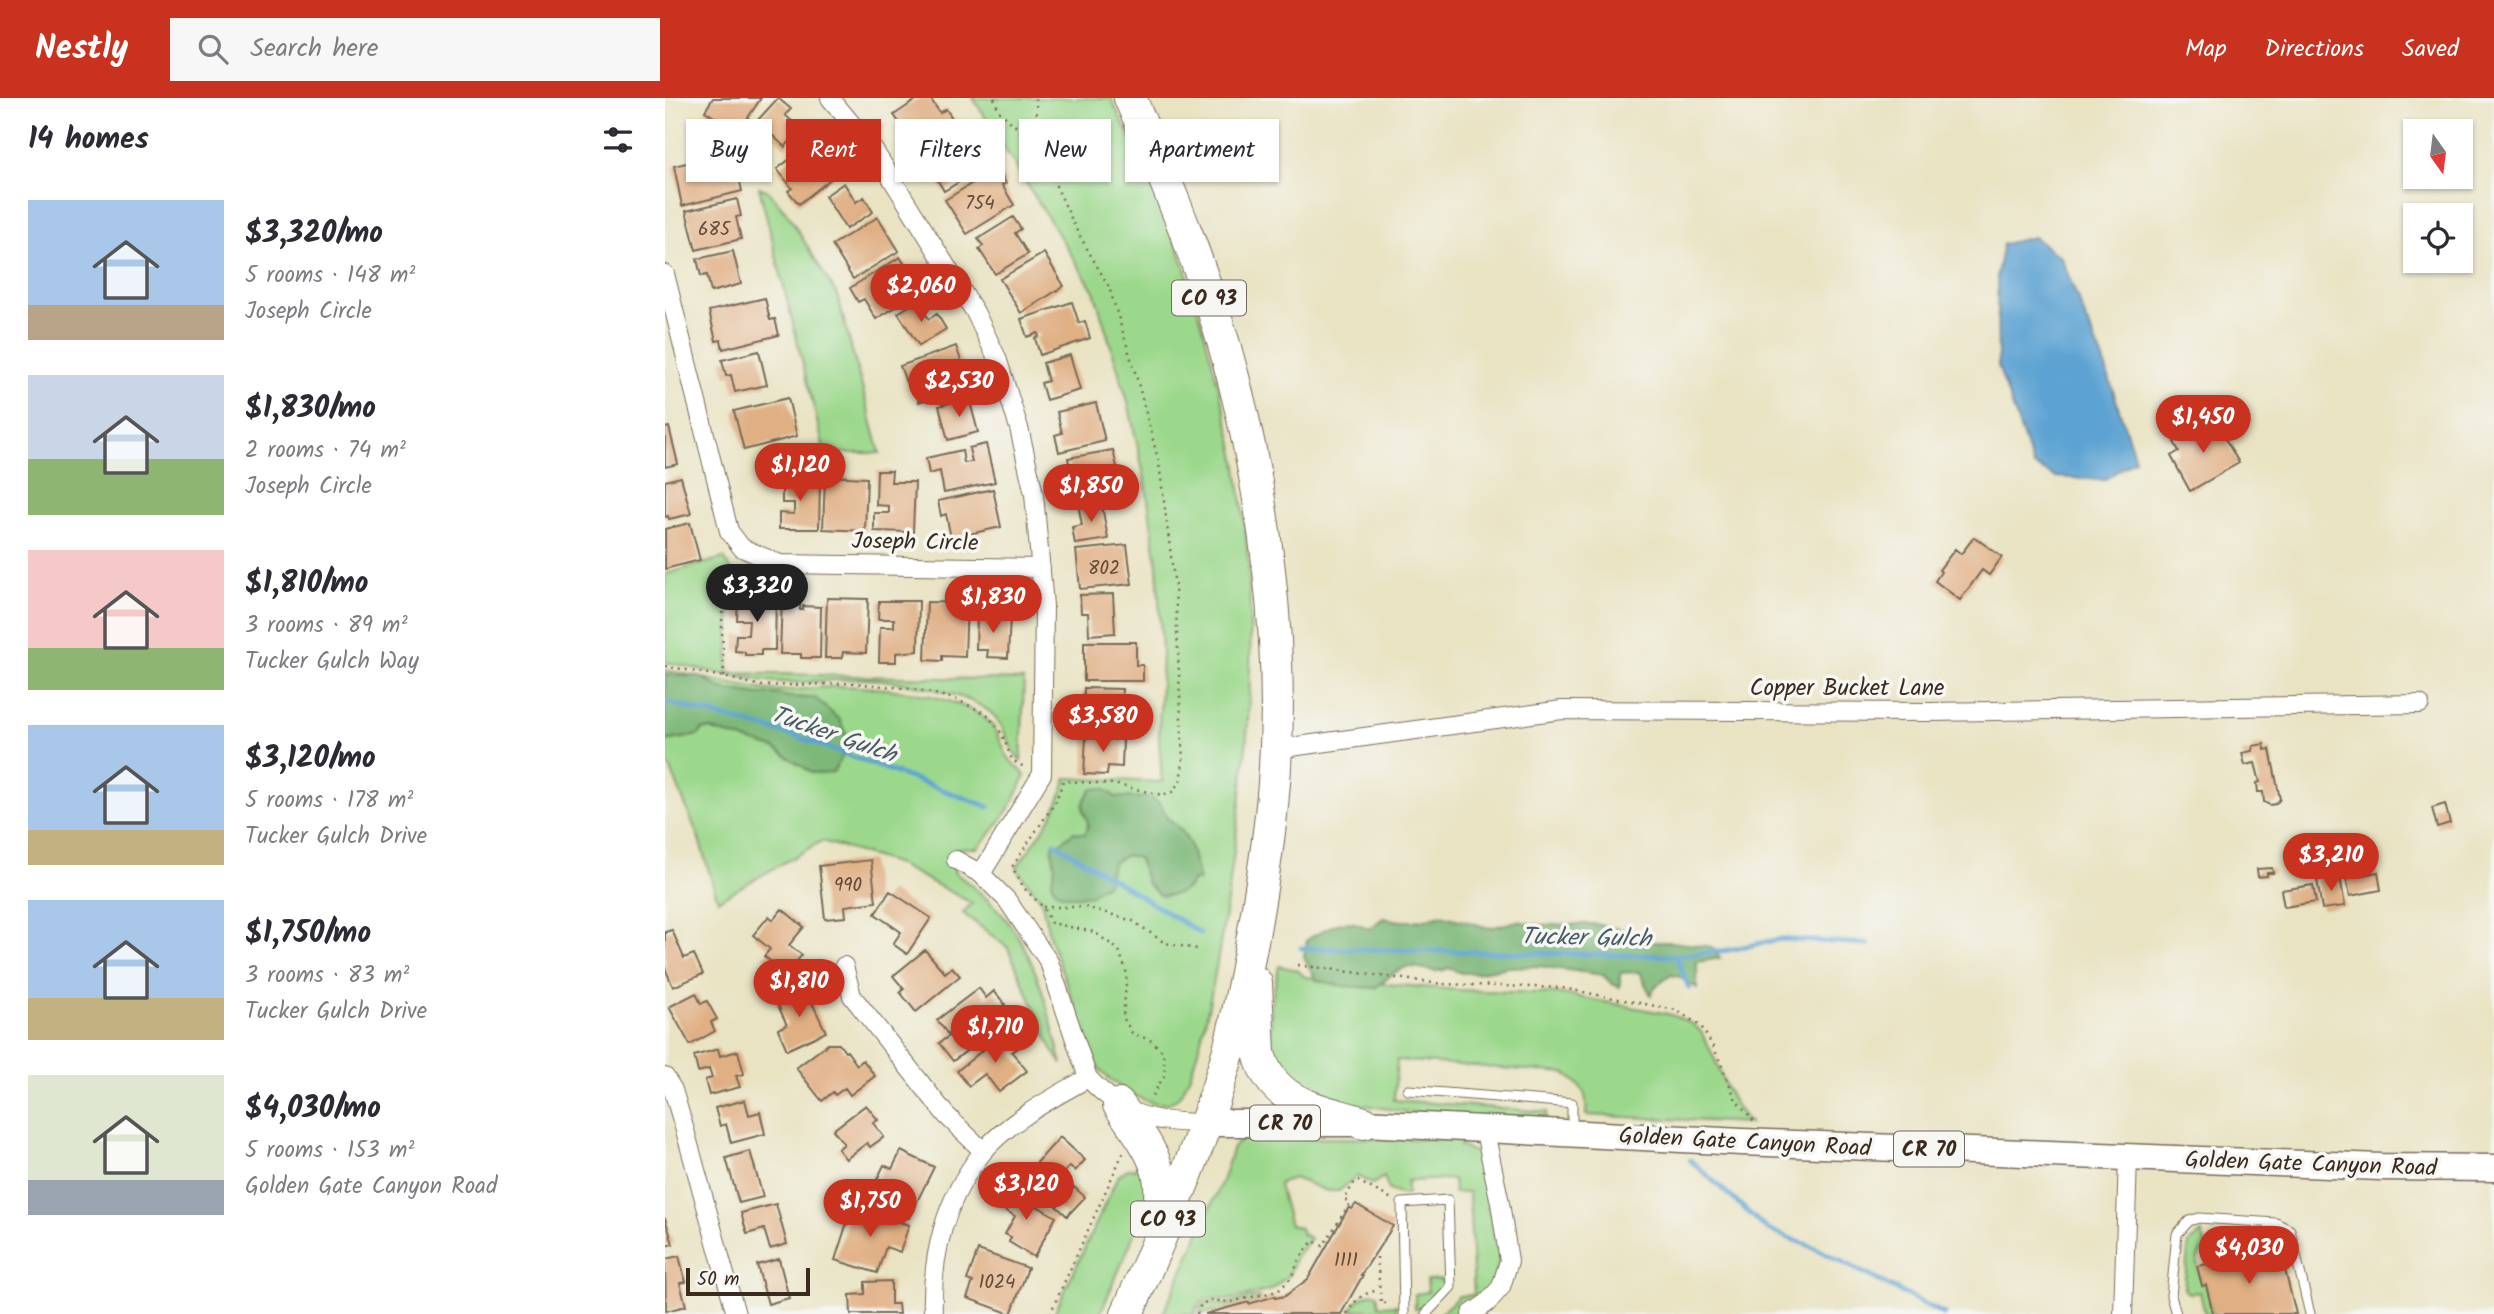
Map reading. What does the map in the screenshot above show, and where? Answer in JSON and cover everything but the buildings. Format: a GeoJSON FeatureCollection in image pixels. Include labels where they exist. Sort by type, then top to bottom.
{"type":"FeatureCollection","features":[{"type":"Feature","properties":{"kind":"highway","name":"CO 93"},"geometry":{"type":"LineString","coordinates":[[1127,1314],[1206,1123],[1227,1059],[1271,825],[1276,749],[1272,606],[1260,506],[1244,426],[1233,377],[1194,250],[1172,192],[1130,98]]}},
{"type":"Feature","properties":{"kind":"highway"},"geometry":{"type":"LineString","coordinates":[[1254,926],[1257,1041],[1261,1064],[1266,1074],[1280,1091],[1294,1101],[1364,1123]]}},
{"type":"Feature","properties":{"kind":"highway"},"geometry":{"type":"LineString","coordinates":[[1131,1116],[1160,1179],[1157,1244]]}},
{"type":"Feature","properties":{"kind":"main road","name":"Golden Gate Canyon Road"},"geometry":{"type":"LineString","coordinates":[[1206,1123],[1364,1123],[1484,1127],[1779,1143],[2381,1167],[2494,1168]]}},
{"type":"Feature","properties":{"kind":"street"},"geometry":{"type":"LineString","coordinates":[[830,98],[875,152],[975,312],[997,358],[1019,428],[1034,494],[1044,606],[1042,774],[981,874]]}},
{"type":"Feature","properties":{"kind":"street"},"geometry":{"type":"LineString","coordinates":[[665,274],[729,531],[742,548]]}},
{"type":"Feature","properties":{"kind":"street","name":"Joseph Circle"},"geometry":{"type":"LineString","coordinates":[[742,548],[779,564],[1041,568]]}},
{"type":"Feature","properties":{"kind":"street","name":"Copper Bucket Lane"},"geometry":{"type":"LineString","coordinates":[[1276,749],[1562,710],[1929,712],[2420,704]]}},
{"type":"Feature","properties":{"kind":"street"},"geometry":{"type":"LineString","coordinates":[[956,860],[981,874],[1007,900],[1049,962],[1088,1078],[1101,1092],[1131,1116],[1168,1123],[1206,1123]]}},
{"type":"Feature","properties":{"kind":"street"},"geometry":{"type":"LineString","coordinates":[[844,966],[852,996],[946,1115],[983,1151]]}},
{"type":"Feature","properties":{"kind":"street"},"geometry":{"type":"LineString","coordinates":[[665,1077],[673,1090],[736,1314]]}},
{"type":"Feature","properties":{"kind":"street"},"geometry":{"type":"LineString","coordinates":[[933,1314],[934,1266],[943,1228],[958,1191],[983,1151],[1021,1119],[1088,1078]]}},
{"type":"Feature","properties":{"kind":"street"},"geometry":{"type":"LineString","coordinates":[[1471,1314],[1487,1303],[1501,1287],[1509,1261],[1484,1127]]}},
{"type":"Feature","properties":{"kind":"street"},"geometry":{"type":"LineString","coordinates":[[2123,1314],[2128,1157]]}},
{"type":"Feature","properties":{"kind":"lane"},"geometry":{"type":"LineString","coordinates":[[1408,1090],[1572,1102],[1572,1132]]}},
{"type":"Feature","properties":{"kind":"lane"},"geometry":{"type":"LineString","coordinates":[[1404,1314],[1402,1203],[1448,1200],[1451,1287],[1426,1314]]}},
{"type":"Feature","properties":{"kind":"lane"},"geometry":{"type":"LineString","coordinates":[[2176,1314],[2171,1296],[2177,1234],[2189,1221],[2199,1218],[2276,1223],[2290,1230],[2310,1314]]}},
{"type":"Feature","properties":{"kind":"path"},"geometry":{"type":"LineString","coordinates":[[994,98],[999,111],[1019,129]]}},
{"type":"Feature","properties":{"kind":"path"},"geometry":{"type":"LineString","coordinates":[[1036,98],[1037,119]]}},
{"type":"Feature","properties":{"kind":"path"},"geometry":{"type":"LineString","coordinates":[[1051,1314],[1131,1116],[1165,1074],[1163,1052],[1152,1041],[1132,1033],[1123,1017],[1127,974],[1119,950],[1094,932],[1051,923],[1044,907],[1024,888],[1012,867],[1056,801],[1063,781],[1113,784],[1161,795],[1172,792],[1180,781],[1183,762],[1175,587],[1159,463],[1136,374],[1109,287],[1077,231],[1054,182]]}},
{"type":"Feature","properties":{"kind":"path"},"geometry":{"type":"LineString","coordinates":[[724,677],[723,580],[742,548]]}},
{"type":"Feature","properties":{"kind":"path"},"geometry":{"type":"LineString","coordinates":[[665,666],[762,686],[853,682],[914,689],[955,699],[987,714],[1002,734],[1013,760],[1031,770]]}},
{"type":"Feature","properties":{"kind":"path"},"geometry":{"type":"LineString","coordinates":[[1044,907],[1086,907],[1133,921],[1165,943],[1197,949]]}},
{"type":"Feature","properties":{"kind":"path"},"geometry":{"type":"LineString","coordinates":[[1298,965],[1441,984],[1562,988],[1676,1010],[1701,1026],[1715,1050],[1735,1100],[1756,1124],[1779,1143]]}},
{"type":"Feature","properties":{"kind":"path"},"geometry":{"type":"LineString","coordinates":[[1197,1314],[1198,1308],[1205,1301],[1225,1303],[1278,1291],[1291,1278],[1300,1258],[1313,1241],[1323,1245],[1350,1203],[1344,1199],[1356,1180],[1402,1203]]}},
{"type":"Feature","properties":{"kind":"path"},"geometry":{"type":"LineString","coordinates":[[1377,1257],[1381,1303],[1404,1302]]}},
{"type":"Feature","properties":{"kind":"path"},"geometry":{"type":"LineString","coordinates":[[1347,1314],[1363,1294],[1380,1290]]}},
{"type":"Feature","properties":{"kind":"green space"},"geometry":{"type":"Polygon","coordinates":[[[973,98],[1111,98],[1125,128],[1125,182],[1150,182],[1168,221],[1203,325],[1234,451],[1246,534],[1250,596],[1250,685],[1245,751],[1224,921],[1201,1038],[1188,1079],[1175,1100],[1166,1103],[1155,1103],[1133,1095],[1097,1066],[1050,939],[1041,899],[1017,867],[1053,813],[1066,778],[1162,782],[1159,738],[1162,651],[1157,565],[1146,485],[1128,402],[1094,291],[1026,182],[1111,182],[1111,119],[1019,119],[1019,171],[1005,149],[1005,119],[986,119],[973,98]]]}},
{"type":"Feature","properties":{"kind":"green space"},"geometry":{"type":"Polygon","coordinates":[[[759,187],[767,190],[787,213],[837,295],[880,453],[825,453],[759,187]]]}},
{"type":"Feature","properties":{"kind":"green space"},"geometry":{"type":"Polygon","coordinates":[[[724,558],[731,569],[728,673],[1024,680],[1021,761],[996,717],[978,705],[945,692],[906,683],[870,679],[766,681],[665,662],[665,574],[724,558]]]}},
{"type":"Feature","properties":{"kind":"green space"},"geometry":{"type":"Polygon","coordinates":[[[665,670],[770,690],[846,686],[890,689],[959,705],[977,713],[991,724],[1008,757],[1025,776],[1011,805],[977,848],[958,848],[954,872],[997,909],[1019,938],[1042,990],[1062,1064],[1052,1049],[1008,948],[963,913],[972,903],[895,863],[822,841],[718,900],[698,836],[670,767],[665,766],[665,670]]]}},
{"type":"Feature","properties":{"kind":"green space"},"geometry":{"type":"Polygon","coordinates":[[[665,675],[699,676],[722,689],[758,695],[815,698],[840,720],[850,743],[833,772],[823,774],[811,772],[774,748],[709,729],[702,730],[699,735],[665,741],[665,675]]]}},
{"type":"Feature","properties":{"kind":"green space"},"geometry":{"type":"Polygon","coordinates":[[[1103,788],[1116,797],[1151,798],[1160,804],[1167,818],[1181,830],[1190,845],[1199,881],[1192,881],[1186,889],[1178,893],[1159,895],[1147,883],[1139,859],[1128,856],[1112,864],[1107,884],[1092,895],[1066,896],[1056,890],[1052,878],[1055,867],[1053,845],[1057,845],[1074,832],[1085,834],[1088,828],[1083,809],[1086,797],[1092,789],[1103,788]]]}},
{"type":"Feature","properties":{"kind":"green space"},"geometry":{"type":"Polygon","coordinates":[[[1441,915],[1490,928],[1518,921],[1534,925],[1595,924],[1633,932],[1643,942],[1712,947],[1720,958],[1697,962],[1697,988],[1671,975],[1655,987],[1651,995],[1639,972],[1620,973],[1620,987],[1612,984],[1603,975],[1539,966],[1508,967],[1475,973],[1461,973],[1449,968],[1432,971],[1410,967],[1396,972],[1375,988],[1342,986],[1316,980],[1304,957],[1307,940],[1337,924],[1352,923],[1369,929],[1383,918],[1412,921],[1441,915]]]}},
{"type":"Feature","properties":{"kind":"green space"},"geometry":{"type":"Polygon","coordinates":[[[1279,966],[1297,970],[1305,977],[1457,990],[1563,994],[1668,1014],[1690,1023],[1701,1032],[1728,1091],[1750,1123],[1586,1115],[1583,1091],[1565,1073],[1397,1060],[1394,1100],[1547,1112],[1545,1122],[1435,1116],[1317,1098],[1271,1063],[1271,1004],[1279,966]]]}},
{"type":"Feature","properties":{"kind":"green space"},"geometry":{"type":"Polygon","coordinates":[[[1461,1139],[1460,1146],[1477,1153],[1500,1261],[1492,1288],[1484,1298],[1456,1314],[1440,1314],[1459,1296],[1474,1295],[1469,1192],[1454,1193],[1453,1179],[1407,1181],[1407,1194],[1402,1195],[1389,1190],[1384,1177],[1372,1184],[1357,1176],[1339,1191],[1327,1191],[1294,1178],[1279,1185],[1290,1225],[1300,1228],[1302,1234],[1310,1238],[1296,1257],[1289,1275],[1271,1290],[1228,1300],[1206,1298],[1196,1308],[1195,1314],[1163,1314],[1223,1179],[1233,1147],[1242,1140],[1461,1139]]]}},
{"type":"Feature","properties":{"kind":"green space"},"geometry":{"type":"Polygon","coordinates":[[[1138,1163],[1148,1163],[1149,1190],[1131,1242],[1100,1314],[1054,1314],[1118,1176],[1128,1169],[1135,1169],[1138,1163]]]}},
{"type":"Feature","properties":{"kind":"green space"},"geometry":{"type":"Polygon","coordinates":[[[2202,1233],[2206,1247],[2199,1255],[2198,1269],[2202,1285],[2206,1285],[2213,1314],[2205,1314],[2200,1292],[2188,1293],[2184,1289],[2189,1243],[2202,1233]]]}},
{"type":"Feature","properties":{"kind":"green space"},"geometry":{"type":"Polygon","coordinates":[[[1442,1279],[1442,1287],[1419,1309],[1415,1309],[1415,1294],[1428,1292],[1427,1280],[1442,1279]]]}},
{"type":"Feature","properties":{"kind":"green space"},"geometry":{"type":"Polygon","coordinates":[[[1372,1293],[1377,1294],[1379,1306],[1397,1305],[1395,1314],[1351,1309],[1360,1298],[1372,1293]]]}},
{"type":"Feature","properties":{"kind":"green space"},"geometry":{"type":"Polygon","coordinates":[[[1260,1297],[1259,1301],[1249,1304],[1248,1302],[1216,1312],[1199,1314],[1201,1307],[1207,1302],[1227,1305],[1260,1297]]]}},
{"type":"Feature","properties":{"kind":"water"},"geometry":{"type":"Polygon","coordinates":[[[2034,237],[2061,258],[2105,365],[2135,459],[2104,480],[2055,477],[2033,465],[1998,366],[1997,274],[2003,244],[2034,237]]]}},
{"type":"Feature","properties":{"kind":"waterway","name":"Tucker Gulch"},"geometry":{"type":"LineString","coordinates":[[665,702],[796,736],[989,807]]}},
{"type":"Feature","properties":{"kind":"waterway","name":"Tucker Gulch"},"geometry":{"type":"LineString","coordinates":[[1055,843],[1200,933]]}},
{"type":"Feature","properties":{"kind":"waterway","name":"Tucker Gulch"},"geometry":{"type":"LineString","coordinates":[[1301,948],[1676,956],[1729,950],[1780,939],[1869,944]]}},
{"type":"Feature","properties":{"kind":"waterway"},"geometry":{"type":"LineString","coordinates":[[1676,956],[1689,988]]}},
{"type":"Feature","properties":{"kind":"waterway"},"geometry":{"type":"LineString","coordinates":[[1690,1160],[1768,1230],[1815,1248],[1944,1314]]}}]}
